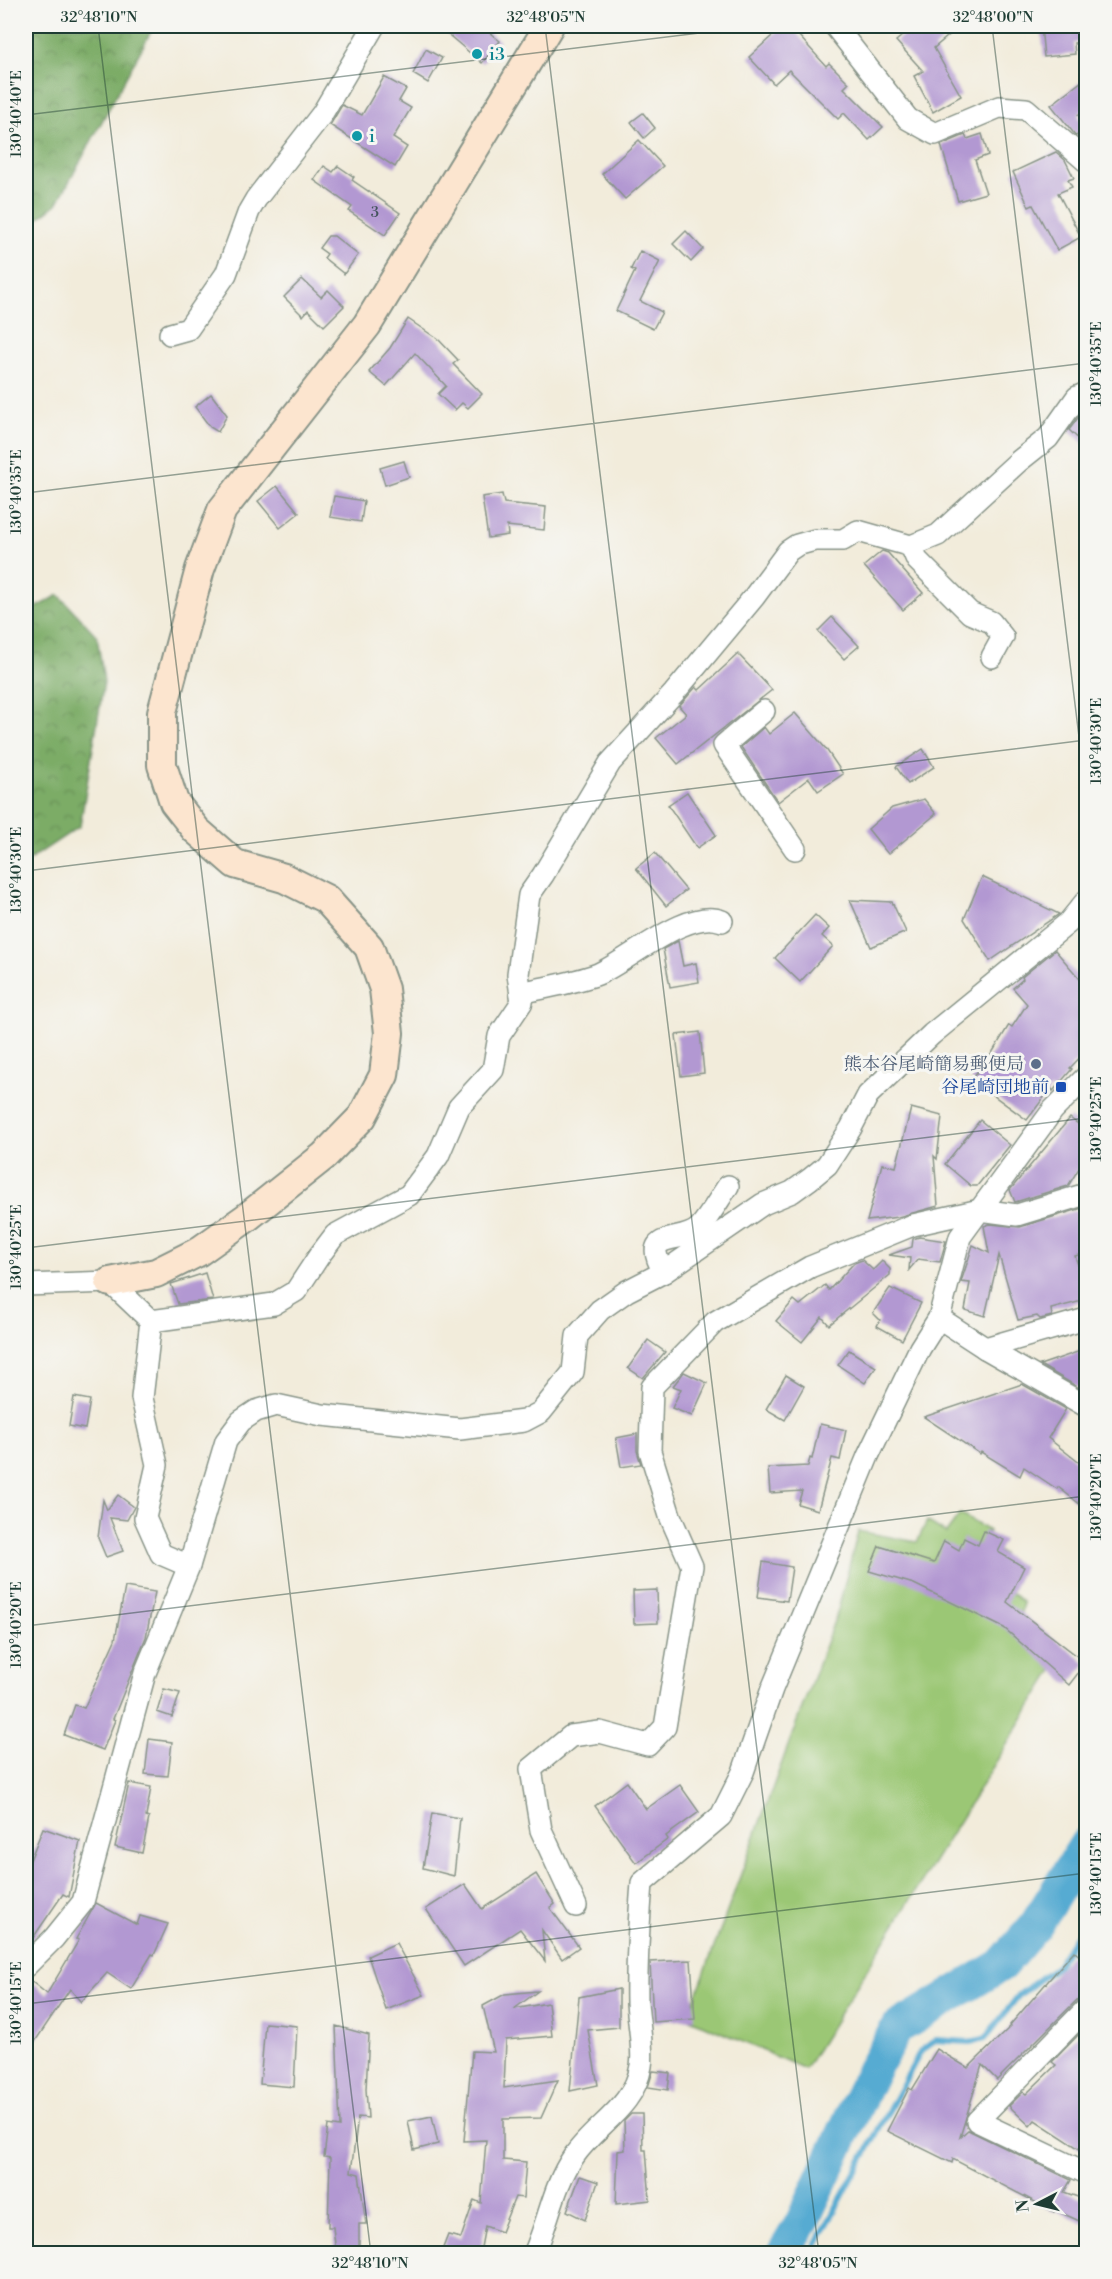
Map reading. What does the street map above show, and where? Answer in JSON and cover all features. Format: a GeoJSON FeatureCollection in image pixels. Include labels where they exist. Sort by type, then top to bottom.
{"type":"FeatureCollection","features":[{"type":"Feature","properties":{"kind":"street"},"geometry":{"type":"LineString","coordinates":[[170,334],[188,329],[226,274],[249,211],[256,199],[322,114],[374,26]]}},
{"type":"Feature","properties":{"kind":"street"},"geometry":{"type":"LineString","coordinates":[[26,1285],[110,1282],[156,1273],[198,1252],[246,1218],[324,1156],[362,1117],[384,1075],[389,1032],[384,989],[369,947],[326,899],[284,878],[235,864],[195,830],[174,802],[162,765],[162,712],[200,569],[222,510],[367,325],[547,26]]}},
{"type":"Feature","properties":{"kind":"street"},"geometry":{"type":"LineString","coordinates":[[835,26],[908,118],[935,134],[999,107],[1026,109],[1086,161]]}},
{"type":"Feature","properties":{"kind":"street"},"geometry":{"type":"LineString","coordinates":[[151,1321],[274,1305],[296,1291],[336,1235],[409,1195],[438,1156],[459,1107],[494,1070],[499,1036],[522,1002],[518,974],[529,895],[610,763],[674,693],[747,605],[788,551],[797,545],[815,540],[843,540],[858,531],[911,546],[938,535],[1018,461],[1048,438],[1077,397],[1086,393]]}},
{"type":"Feature","properties":{"kind":"street"},"geometry":{"type":"LineString","coordinates":[[911,546],[917,560],[970,613],[991,622],[1003,637],[992,657]]}},
{"type":"Feature","properties":{"kind":"street"},"geometry":{"type":"LineString","coordinates":[[764,711],[724,745],[795,849]]}},
{"type":"Feature","properties":{"kind":"street"},"geometry":{"type":"LineString","coordinates":[[26,1966],[54,1938],[82,1902],[145,1673],[189,1566],[226,1442],[241,1421],[256,1411],[276,1405],[322,1415],[460,1429],[524,1421],[541,1412],[573,1372],[577,1336],[600,1310],[627,1291],[664,1272],[763,1204],[792,1192],[826,1165],[851,1128],[868,1095],[932,1034],[1068,923],[1086,901]]}},
{"type":"Feature","properties":{"kind":"street"},"geometry":{"type":"LineString","coordinates":[[521,993],[598,974],[692,920],[714,918],[722,921]]}},
{"type":"Feature","properties":{"kind":"street"},"geometry":{"type":"LineString","coordinates":[[534,2253],[545,2230],[557,2185],[575,2155],[629,2099],[641,2066],[637,1988],[642,1882],[721,1816],[743,1772],[772,1689],[868,1456],[920,1348],[939,1318],[960,1237],[1053,1110],[1086,1077]]}},
{"type":"Feature","properties":{"kind":"street"},"geometry":{"type":"LineString","coordinates":[[664,1272],[656,1259],[656,1248],[662,1240],[697,1229],[728,1186]]}},
{"type":"Feature","properties":{"kind":"street"},"geometry":{"type":"LineString","coordinates":[[576,1906],[541,1830],[531,1769],[570,1736],[600,1732],[648,1745],[665,1727],[691,1578],[692,1566],[670,1516],[650,1451],[652,1387],[716,1322],[810,1267],[913,1225],[980,1210],[1017,1215],[1086,1194]]}},
{"type":"Feature","properties":{"kind":"street"},"geometry":{"type":"LineString","coordinates":[[110,1282],[151,1321]]}},
{"type":"Feature","properties":{"kind":"street"},"geometry":{"type":"LineString","coordinates":[[939,1318],[1086,1406]]}},
{"type":"Feature","properties":{"kind":"street"},"geometry":{"type":"LineString","coordinates":[[986,1348],[1086,1319]]}},
{"type":"Feature","properties":{"kind":"street"},"geometry":{"type":"LineString","coordinates":[[151,1321],[142,1398],[157,1465],[145,1518],[161,1554],[189,1566]]}},
{"type":"Feature","properties":{"kind":"street"},"geometry":{"type":"LineString","coordinates":[[1086,2009],[977,2121],[1086,2171]]}},
{"type":"Feature","properties":{"kind":"green space"},"geometry":{"type":"Polygon","coordinates":[[[26,26],[154,26],[57,204],[26,228],[26,26]]]}},
{"type":"Feature","properties":{"kind":"green space"},"geometry":{"type":"Polygon","coordinates":[[[59,595],[97,636],[104,682],[80,826],[26,862],[26,613],[59,595]]]}},
{"type":"Feature","properties":{"kind":"green space"},"geometry":{"type":"Polygon","coordinates":[[[960,1514],[989,1531],[981,1544],[1003,1554],[995,1577],[1023,1603],[1020,1616],[1065,1651],[805,2069],[688,2018],[838,1610],[858,1531],[917,1542],[927,1521],[946,1533],[960,1514]]]}},
{"type":"Feature","properties":{"kind":"building","name":"i3"},"geometry":{"type":"Polygon","coordinates":[[[438,26],[481,26],[500,41],[482,63],[438,26]]]}},
{"type":"Feature","properties":{"kind":"building"},"geometry":{"type":"Polygon","coordinates":[[[783,26],[790,26],[826,66],[829,63],[849,83],[844,88],[883,127],[869,140],[844,113],[838,119],[789,70],[774,84],[749,57],[783,26]]]}},
{"type":"Feature","properties":{"kind":"building"},"geometry":{"type":"Polygon","coordinates":[[[914,26],[960,26],[934,48],[961,96],[933,112],[914,76],[923,71],[896,41],[914,26]]]}},
{"type":"Feature","properties":{"kind":"building"},"geometry":{"type":"Polygon","coordinates":[[[1041,26],[1083,26],[1085,42],[1074,43],[1075,54],[1044,57],[1041,26]]]}},
{"type":"Feature","properties":{"kind":"building"},"geometry":{"type":"Polygon","coordinates":[[[426,49],[442,58],[428,83],[413,74],[426,49]]]}},
{"type":"Feature","properties":{"kind":"building"},"geometry":{"type":"Polygon","coordinates":[[[384,77],[406,89],[399,101],[411,108],[393,138],[407,147],[395,167],[330,125],[342,105],[362,115],[384,77]]]}},
{"type":"Feature","properties":{"kind":"building"},"geometry":{"type":"Polygon","coordinates":[[[1086,78],[1086,108],[1078,115],[1086,128],[1076,136],[1051,105],[1086,78]]]}},
{"type":"Feature","properties":{"kind":"building"},"geometry":{"type":"Polygon","coordinates":[[[643,113],[655,128],[644,138],[631,122],[643,113]]]}},
{"type":"Feature","properties":{"kind":"building"},"geometry":{"type":"Polygon","coordinates":[[[982,134],[988,155],[975,160],[986,193],[958,201],[941,145],[965,135],[967,139],[982,134]]]}},
{"type":"Feature","properties":{"kind":"building"},"geometry":{"type":"Polygon","coordinates":[[[639,140],[663,166],[625,199],[602,174],[639,140]]]}},
{"type":"Feature","properties":{"kind":"building"},"geometry":{"type":"Polygon","coordinates":[[[1056,152],[1065,160],[1074,178],[1068,180],[1072,187],[1058,193],[1081,237],[1057,250],[1033,205],[1029,207],[1013,172],[1056,152]]]}},
{"type":"Feature","properties":{"kind":"building"},"geometry":{"type":"Polygon","coordinates":[[[324,166],[333,172],[338,166],[354,177],[352,180],[400,213],[385,235],[349,211],[352,207],[314,180],[324,166]]]}},
{"type":"Feature","properties":{"kind":"building"},"geometry":{"type":"Polygon","coordinates":[[[686,231],[703,249],[691,262],[673,244],[686,231]]]}},
{"type":"Feature","properties":{"kind":"building"},"geometry":{"type":"Polygon","coordinates":[[[328,236],[334,236],[358,255],[344,274],[324,258],[327,254],[319,248],[328,236]]]}},
{"type":"Feature","properties":{"kind":"building"},"geometry":{"type":"Polygon","coordinates":[[[640,251],[660,261],[640,301],[662,312],[653,329],[616,311],[635,271],[631,269],[640,251]]]}},
{"type":"Feature","properties":{"kind":"building"},"geometry":{"type":"Polygon","coordinates":[[[302,279],[321,297],[328,290],[344,306],[324,326],[308,310],[303,316],[284,297],[302,279]]]}},
{"type":"Feature","properties":{"kind":"building"},"geometry":{"type":"Polygon","coordinates":[[[408,319],[439,340],[458,360],[453,364],[482,394],[468,408],[462,403],[455,410],[438,394],[446,386],[415,353],[386,386],[369,372],[390,348],[408,319]]]}},
{"type":"Feature","properties":{"kind":"building"},"geometry":{"type":"Polygon","coordinates":[[[211,394],[227,415],[218,432],[210,427],[195,407],[211,394]]]}},
{"type":"Feature","properties":{"kind":"building"},"geometry":{"type":"Polygon","coordinates":[[[1086,407],[1086,446],[1069,430],[1086,407]]]}},
{"type":"Feature","properties":{"kind":"building"},"geometry":{"type":"Polygon","coordinates":[[[404,461],[409,477],[385,485],[380,468],[404,461]]]}},
{"type":"Feature","properties":{"kind":"building"},"geometry":{"type":"Polygon","coordinates":[[[277,486],[299,513],[280,528],[258,501],[277,486]]]}},
{"type":"Feature","properties":{"kind":"building"},"geometry":{"type":"Polygon","coordinates":[[[502,494],[504,503],[546,507],[544,530],[507,526],[508,535],[488,538],[482,497],[502,494]]]}},
{"type":"Feature","properties":{"kind":"building"},"geometry":{"type":"Polygon","coordinates":[[[334,496],[364,501],[361,522],[330,517],[334,496]]]}},
{"type":"Feature","properties":{"kind":"building"},"geometry":{"type":"Polygon","coordinates":[[[882,551],[888,553],[923,593],[903,610],[864,566],[882,551]]]}},
{"type":"Feature","properties":{"kind":"building"},"geometry":{"type":"Polygon","coordinates":[[[832,617],[859,646],[844,659],[818,631],[832,617]]]}},
{"type":"Feature","properties":{"kind":"building"},"geometry":{"type":"Polygon","coordinates":[[[738,654],[772,690],[678,764],[656,738],[686,714],[679,706],[695,688],[699,690],[738,654]]]}},
{"type":"Feature","properties":{"kind":"building"},"geometry":{"type":"Polygon","coordinates":[[[795,713],[826,749],[843,774],[818,791],[809,778],[778,802],[741,747],[764,727],[769,734],[795,713]]]}},
{"type":"Feature","properties":{"kind":"building"},"geometry":{"type":"Polygon","coordinates":[[[923,749],[934,767],[908,784],[896,767],[923,749]]]}},
{"type":"Feature","properties":{"kind":"building"},"geometry":{"type":"Polygon","coordinates":[[[687,792],[716,835],[697,848],[668,805],[687,792]]]}},
{"type":"Feature","properties":{"kind":"building"},"geometry":{"type":"Polygon","coordinates":[[[924,799],[936,814],[888,854],[868,829],[892,808],[924,799]]]}},
{"type":"Feature","properties":{"kind":"building"},"geometry":{"type":"Polygon","coordinates":[[[655,853],[686,890],[666,906],[636,868],[655,853]]]}},
{"type":"Feature","properties":{"kind":"building"},"geometry":{"type":"Polygon","coordinates":[[[982,877],[1059,914],[990,961],[964,919],[982,877]]]}},
{"type":"Feature","properties":{"kind":"building"},"geometry":{"type":"Polygon","coordinates":[[[850,900],[892,902],[906,932],[871,947],[850,900]]]}},
{"type":"Feature","properties":{"kind":"building"},"geometry":{"type":"Polygon","coordinates":[[[815,915],[829,928],[822,936],[833,946],[800,982],[775,958],[815,915]]]}},
{"type":"Feature","properties":{"kind":"building"},"geometry":{"type":"Polygon","coordinates":[[[678,941],[683,966],[696,963],[699,982],[670,987],[663,949],[678,941]]]}},
{"type":"Feature","properties":{"kind":"building"},"geometry":{"type":"Polygon","coordinates":[[[1055,950],[1086,986],[1086,1051],[1053,1091],[1051,1088],[1027,1120],[971,1079],[989,1058],[1009,1025],[1012,1027],[1027,1004],[1013,988],[1023,979],[1022,977],[1055,950]]]}},
{"type":"Feature","properties":{"kind":"building"},"geometry":{"type":"Polygon","coordinates":[[[700,1032],[704,1073],[681,1076],[676,1035],[700,1032]]]}},
{"type":"Feature","properties":{"kind":"building"},"geometry":{"type":"Polygon","coordinates":[[[911,1108],[942,1116],[937,1159],[934,1156],[938,1206],[898,1217],[867,1221],[882,1164],[896,1167],[911,1108]]]}},
{"type":"Feature","properties":{"kind":"building"},"geometry":{"type":"Polygon","coordinates":[[[1070,1118],[1086,1130],[1086,1157],[1068,1186],[1015,1202],[1010,1190],[1070,1118]]]}},
{"type":"Feature","properties":{"kind":"building"},"geometry":{"type":"Polygon","coordinates":[[[980,1120],[1010,1145],[977,1186],[971,1186],[945,1164],[980,1120]]]}},
{"type":"Feature","properties":{"kind":"building"},"geometry":{"type":"Polygon","coordinates":[[[1086,1207],[1086,1253],[1075,1256],[1086,1288],[1086,1300],[1051,1309],[1052,1316],[1018,1320],[999,1255],[985,1316],[965,1310],[970,1283],[961,1282],[973,1245],[989,1253],[984,1226],[990,1224],[1020,1227],[1086,1207]]]}},
{"type":"Feature","properties":{"kind":"building"},"geometry":{"type":"Polygon","coordinates":[[[919,1237],[946,1241],[940,1262],[918,1259],[909,1270],[910,1258],[889,1255],[912,1247],[913,1239],[919,1237]]]}},
{"type":"Feature","properties":{"kind":"building"},"geometry":{"type":"Polygon","coordinates":[[[862,1260],[873,1270],[882,1261],[890,1269],[890,1275],[829,1325],[822,1317],[802,1342],[776,1321],[794,1300],[800,1305],[825,1285],[829,1290],[854,1263],[862,1260]]]}},
{"type":"Feature","properties":{"kind":"building"},"geometry":{"type":"Polygon","coordinates":[[[205,1273],[213,1300],[178,1304],[171,1284],[205,1273]]]}},
{"type":"Feature","properties":{"kind":"building"},"geometry":{"type":"Polygon","coordinates":[[[890,1288],[921,1303],[902,1340],[877,1326],[880,1320],[873,1313],[890,1288]]]}},
{"type":"Feature","properties":{"kind":"building"},"geometry":{"type":"Polygon","coordinates":[[[648,1340],[665,1352],[643,1378],[628,1368],[648,1340]]]}},
{"type":"Feature","properties":{"kind":"building"},"geometry":{"type":"Polygon","coordinates":[[[1086,1349],[1086,1392],[1040,1365],[1086,1349]]]}},
{"type":"Feature","properties":{"kind":"building"},"geometry":{"type":"Polygon","coordinates":[[[849,1350],[876,1367],[865,1383],[838,1365],[849,1350]]]}},
{"type":"Feature","properties":{"kind":"building"},"geometry":{"type":"Polygon","coordinates":[[[684,1372],[707,1383],[692,1416],[672,1408],[681,1389],[673,1386],[684,1372]]]}},
{"type":"Feature","properties":{"kind":"building"},"geometry":{"type":"Polygon","coordinates":[[[786,1375],[804,1386],[785,1420],[766,1409],[786,1375]]]}},
{"type":"Feature","properties":{"kind":"building"},"geometry":{"type":"Polygon","coordinates":[[[1022,1384],[1066,1409],[1048,1438],[1086,1468],[1086,1509],[1058,1487],[1057,1489],[1024,1467],[1020,1476],[981,1452],[980,1454],[924,1417],[1022,1384]]]}},
{"type":"Feature","properties":{"kind":"building"},"geometry":{"type":"Polygon","coordinates":[[[74,1397],[90,1400],[85,1429],[69,1426],[74,1397]]]}},
{"type":"Feature","properties":{"kind":"building"},"geometry":{"type":"Polygon","coordinates":[[[820,1424],[846,1430],[840,1460],[832,1458],[818,1510],[798,1504],[802,1491],[770,1493],[768,1468],[808,1466],[810,1458],[812,1459],[820,1424]]]}},
{"type":"Feature","properties":{"kind":"building"},"geometry":{"type":"Polygon","coordinates":[[[637,1434],[637,1451],[641,1464],[621,1467],[616,1438],[637,1434]]]}},
{"type":"Feature","properties":{"kind":"building"},"geometry":{"type":"Polygon","coordinates":[[[118,1495],[134,1507],[127,1520],[110,1518],[123,1551],[106,1557],[98,1538],[103,1500],[107,1510],[118,1495]]]}},
{"type":"Feature","properties":{"kind":"building"},"geometry":{"type":"Polygon","coordinates":[[[984,1531],[1004,1540],[998,1552],[1024,1567],[1007,1602],[1086,1663],[1069,1685],[1004,1628],[914,1584],[869,1571],[879,1546],[934,1563],[944,1541],[959,1550],[964,1538],[978,1545],[984,1531]]]}},
{"type":"Feature","properties":{"kind":"building"},"geometry":{"type":"Polygon","coordinates":[[[763,1562],[792,1567],[787,1601],[758,1597],[763,1562]]]}},
{"type":"Feature","properties":{"kind":"building"},"geometry":{"type":"Polygon","coordinates":[[[125,1587],[155,1592],[146,1637],[103,1750],[64,1735],[75,1705],[84,1708],[115,1640],[125,1587]]]}},
{"type":"Feature","properties":{"kind":"building"},"geometry":{"type":"Polygon","coordinates":[[[657,1590],[658,1623],[634,1624],[633,1591],[657,1590]]]}},
{"type":"Feature","properties":{"kind":"building"},"geometry":{"type":"Polygon","coordinates":[[[164,1689],[180,1693],[172,1717],[157,1712],[164,1689]]]}},
{"type":"Feature","properties":{"kind":"building"},"geometry":{"type":"Polygon","coordinates":[[[149,1739],[172,1742],[168,1776],[145,1774],[149,1739]]]}},
{"type":"Feature","properties":{"kind":"building"},"geometry":{"type":"Polygon","coordinates":[[[627,1782],[646,1809],[680,1785],[699,1812],[666,1836],[668,1839],[636,1863],[595,1806],[627,1782]]]}},
{"type":"Feature","properties":{"kind":"building"},"geometry":{"type":"Polygon","coordinates":[[[129,1783],[151,1787],[146,1817],[149,1818],[142,1853],[115,1847],[129,1783]]]}},
{"type":"Feature","properties":{"kind":"building"},"geometry":{"type":"Polygon","coordinates":[[[432,1813],[460,1818],[454,1876],[423,1868],[432,1813]]]}},
{"type":"Feature","properties":{"kind":"building"},"geometry":{"type":"Polygon","coordinates":[[[43,1828],[80,1841],[69,1897],[63,1894],[26,1948],[26,1870],[43,1828]]]}},
{"type":"Feature","properties":{"kind":"building"},"geometry":{"type":"Polygon","coordinates":[[[536,1874],[555,1904],[550,1908],[579,1947],[562,1959],[542,1930],[545,1961],[520,1929],[464,1966],[426,1909],[465,1884],[482,1909],[536,1874]]]}},
{"type":"Feature","properties":{"kind":"building"},"geometry":{"type":"Polygon","coordinates":[[[96,1903],[137,1925],[140,1916],[168,1924],[154,1955],[152,1954],[131,1989],[107,1973],[81,2002],[70,1989],[26,2055],[26,1993],[32,1982],[47,1994],[79,1940],[76,1939],[96,1903]]]}},
{"type":"Feature","properties":{"kind":"building"},"geometry":{"type":"Polygon","coordinates":[[[396,1943],[424,1995],[386,2010],[368,1956],[396,1943]]]}},
{"type":"Feature","properties":{"kind":"building"},"geometry":{"type":"Polygon","coordinates":[[[1074,1951],[1086,1962],[1086,1997],[1077,2000],[997,2080],[982,2065],[960,2137],[968,2130],[1071,2180],[1064,2192],[1086,2200],[1086,2224],[1055,2210],[1054,2212],[953,2159],[952,2163],[887,2131],[909,2088],[912,2090],[937,2049],[968,2068],[1011,2026],[1074,1951]]]}},
{"type":"Feature","properties":{"kind":"building"},"geometry":{"type":"Polygon","coordinates":[[[691,1960],[695,2019],[653,2022],[650,1962],[691,1960]]]}},
{"type":"Feature","properties":{"kind":"building"},"geometry":{"type":"Polygon","coordinates":[[[619,1989],[619,2027],[588,2030],[598,2085],[570,2091],[579,1997],[619,1989]]]}},
{"type":"Feature","properties":{"kind":"building"},"geometry":{"type":"Polygon","coordinates":[[[538,1991],[514,2009],[548,2003],[552,2036],[506,2040],[504,2088],[558,2080],[541,2118],[503,2119],[503,2160],[526,2162],[523,2198],[515,2197],[501,2232],[485,2226],[480,2253],[441,2253],[448,2235],[461,2238],[474,2200],[481,2203],[486,2140],[464,2141],[472,2051],[494,2052],[483,2006],[505,1994],[538,1991]]]}},
{"type":"Feature","properties":{"kind":"building"},"geometry":{"type":"Polygon","coordinates":[[[265,2023],[297,2026],[294,2087],[260,2084],[265,2023]]]}},
{"type":"Feature","properties":{"kind":"building"},"geometry":{"type":"Polygon","coordinates":[[[336,2026],[369,2035],[366,2089],[368,2118],[358,2117],[351,2172],[359,2174],[366,2224],[359,2224],[359,2253],[336,2253],[333,2227],[328,2227],[330,2158],[324,2157],[328,2125],[340,2127],[336,2026]]]}},
{"type":"Feature","properties":{"kind":"building"},"geometry":{"type":"Polygon","coordinates":[[[1086,2027],[1086,2141],[1081,2150],[1035,2120],[1030,2126],[1009,2106],[1023,2092],[1026,2094],[1056,2065],[1052,2062],[1086,2027]]]}},
{"type":"Feature","properties":{"kind":"building"},"geometry":{"type":"Polygon","coordinates":[[[653,2071],[670,2073],[668,2090],[648,2087],[653,2071]]]}},
{"type":"Feature","properties":{"kind":"building"},"geometry":{"type":"Polygon","coordinates":[[[631,2114],[642,2114],[643,2150],[646,2150],[650,2200],[616,2204],[618,2151],[625,2150],[624,2121],[631,2114]]]}},
{"type":"Feature","properties":{"kind":"building"},"geometry":{"type":"Polygon","coordinates":[[[432,2116],[438,2144],[414,2150],[408,2121],[432,2116]]]}},
{"type":"Feature","properties":{"kind":"building"},"geometry":{"type":"Polygon","coordinates":[[[580,2176],[598,2182],[585,2220],[567,2211],[580,2176]]]}},
{"type":"Feature","properties":{"kind":"waterway"},"geometry":{"type":"LineString","coordinates":[[783,2254],[801,2224],[873,2070],[897,2028],[1001,1965],[1035,1926],[1086,1844]]}},
{"type":"Feature","properties":{"kind":"waterway"},"geometry":{"type":"LineString","coordinates":[[811,2254],[921,2051],[936,2040],[969,2042],[985,2039],[1019,1995],[1056,1967],[1080,1930],[1086,1905]]}},
{"type":"Feature","properties":{"kind":"place","name":"i3"},"geometry":{"type":"Point","coordinates":[477,54]}},
{"type":"Feature","properties":{"kind":"place","name":"i"},"geometry":{"type":"Point","coordinates":[357,136]}},
{"type":"Feature","properties":{"kind":"place","name":"熊本谷尾崎簡易郵便局"},"geometry":{"type":"Point","coordinates":[1036,1064]}},
{"type":"Feature","properties":{"kind":"place","name":"谷尾崎団地前"},"geometry":{"type":"Point","coordinates":[1061,1087]}}]}
